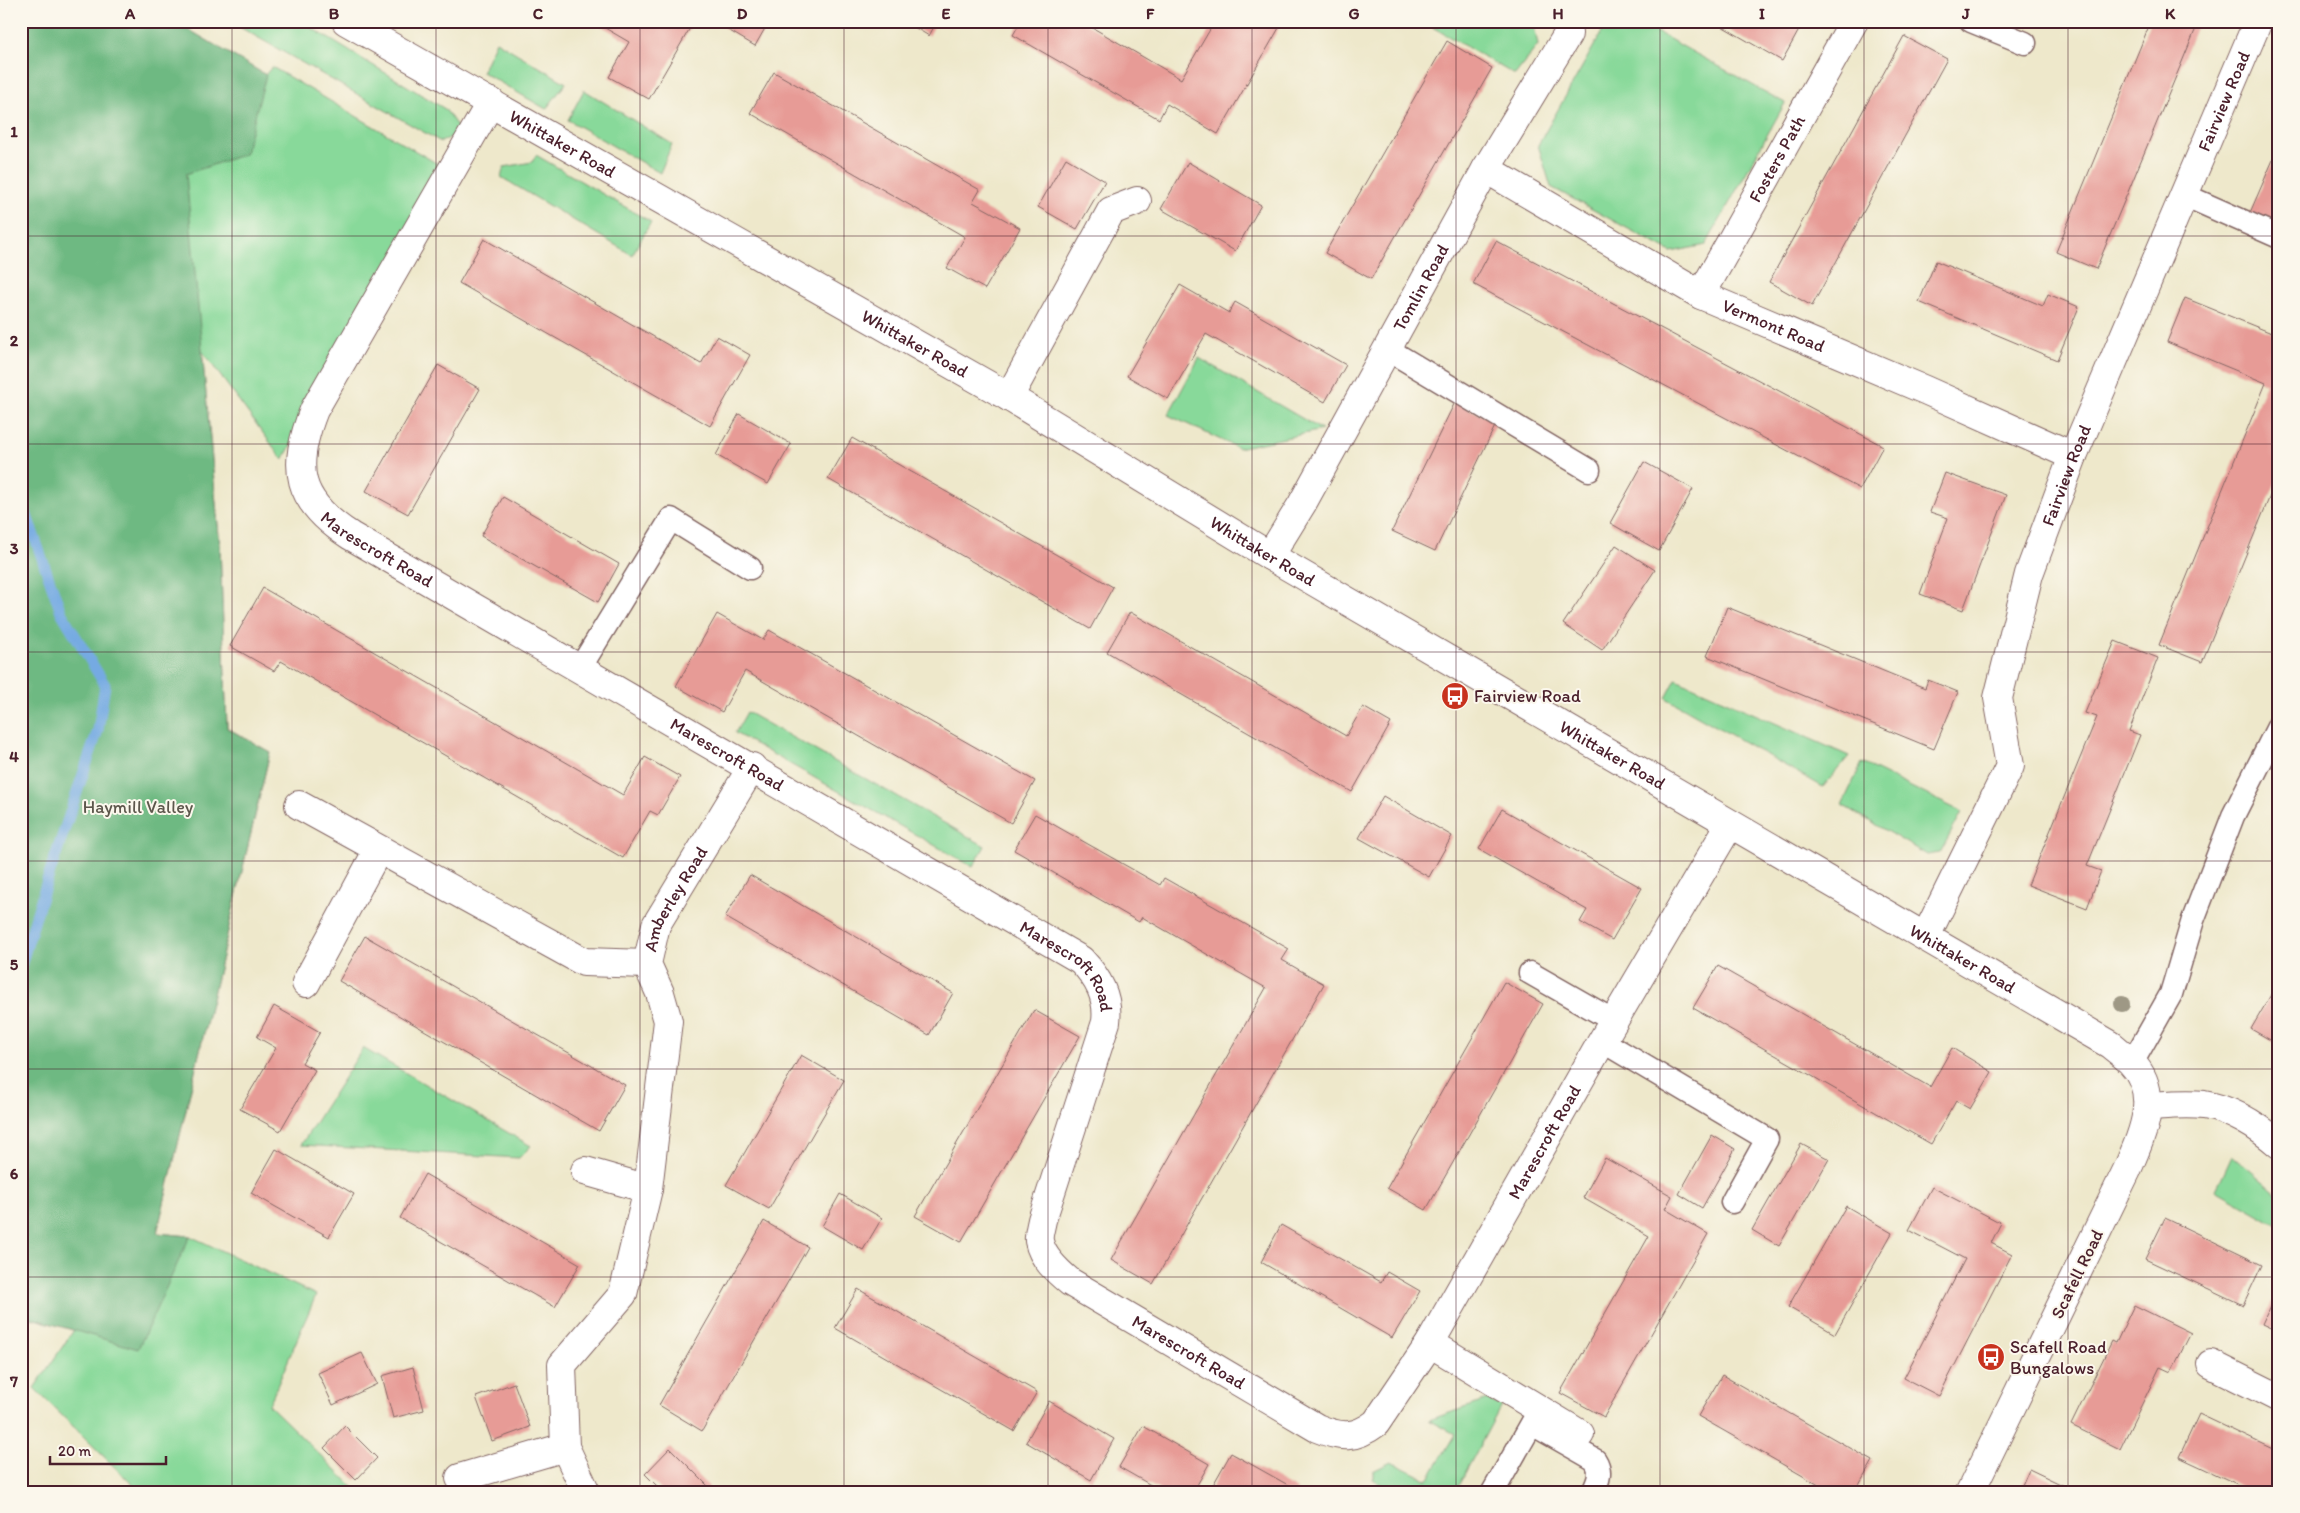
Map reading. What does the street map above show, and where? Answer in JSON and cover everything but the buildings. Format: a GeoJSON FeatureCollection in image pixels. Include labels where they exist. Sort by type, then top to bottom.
{"type":"FeatureCollection","features":[{"type":"Feature","properties":{"kind":"street","name":"Whittaker Road"},"geometry":{"type":"LineString","coordinates":[[346,21],[1009,397],[1270,556],[2111,1045],[2132,1063],[2144,1081],[2149,1106]]}},
{"type":"Feature","properties":{"kind":"street","name":"Tomlin Road"},"geometry":{"type":"LineString","coordinates":[[1270,556],[1302,504],[1486,170],[1568,34],[1567,21]]}},
{"type":"Feature","properties":{"kind":"street","name":"Fosters Path"},"geometry":{"type":"LineString","coordinates":[[1701,295],[1854,21]]}},
{"type":"Feature","properties":{"kind":"street","name":"Fairview Road"},"geometry":{"type":"LineString","coordinates":[[1926,936],[2010,766],[1998,698],[2029,574],[2073,456],[2258,21]]}},
{"type":"Feature","properties":{"kind":"street","name":"Marescroft Road"},"geometry":{"type":"LineString","coordinates":[[491,102],[314,410],[304,440],[300,460],[301,480],[317,509],[333,525],[1081,960],[1095,975],[1108,1008],[1106,1022],[1042,1220],[1039,1240],[1046,1256],[1057,1271],[1070,1282],[1292,1413],[1331,1434],[1355,1435],[1364,1432],[1376,1423],[1430,1343],[1608,1031],[1730,824]]}},
{"type":"Feature","properties":{"kind":"street","name":"Vermont Road"},"geometry":{"type":"LineString","coordinates":[[1486,170],[1701,295],[1925,390],[2073,456]]}},
{"type":"Feature","properties":{"kind":"street"},"geometry":{"type":"LineString","coordinates":[[1009,397],[1111,211],[1137,201]]}},
{"type":"Feature","properties":{"kind":"street","name":"Amberley Road"},"geometry":{"type":"LineString","coordinates":[[586,1492],[565,1447],[562,1365],[623,1294],[648,1189],[668,1021],[660,994],[647,964],[656,925],[752,767]]}},
{"type":"Feature","properties":{"kind":"street"},"geometry":{"type":"LineString","coordinates":[[299,806],[584,962],[647,964]]}},
{"type":"Feature","properties":{"kind":"street"},"geometry":{"type":"LineString","coordinates":[[306,983],[378,850]]}},
{"type":"Feature","properties":{"kind":"street"},"geometry":{"type":"LineString","coordinates":[[2149,1106],[2204,1105],[2236,1116],[2268,1135],[2279,1144]]}},
{"type":"Feature","properties":{"kind":"street","name":"Scafell Road"},"geometry":{"type":"LineString","coordinates":[[1970,1492],[2127,1170],[2142,1136],[2149,1106]]}},
{"type":"Feature","properties":{"kind":"street"},"geometry":{"type":"LineString","coordinates":[[585,1171],[648,1189]]}},
{"type":"Feature","properties":{"kind":"street"},"geometry":{"type":"LineString","coordinates":[[1430,1343],[1536,1417],[1580,1434]]}},
{"type":"Feature","properties":{"kind":"street"},"geometry":{"type":"LineString","coordinates":[[2211,1364],[2279,1398]]}},
{"type":"Feature","properties":{"kind":"street"},"geometry":{"type":"LineString","coordinates":[[460,1478],[565,1447]]}},
{"type":"Feature","properties":{"kind":"lane"},"geometry":{"type":"LineString","coordinates":[[1971,21],[2025,43]]}},
{"type":"Feature","properties":{"kind":"lane"},"geometry":{"type":"LineString","coordinates":[[2184,195],[2279,236]]}},
{"type":"Feature","properties":{"kind":"lane"},"geometry":{"type":"LineString","coordinates":[[1387,349],[1589,470]]}},
{"type":"Feature","properties":{"kind":"lane"},"geometry":{"type":"LineString","coordinates":[[580,668],[672,519],[750,568]]}},
{"type":"Feature","properties":{"kind":"lane"},"geometry":{"type":"LineString","coordinates":[[2132,1063],[2171,994],[2193,920],[2233,816],[2279,725]]}},
{"type":"Feature","properties":{"kind":"lane"},"geometry":{"type":"LineString","coordinates":[[1530,973],[1608,1031],[1767,1139],[1732,1202]]}},
{"type":"Feature","properties":{"kind":"lane"},"geometry":{"type":"LineString","coordinates":[[1493,1492],[1536,1417],[1594,1460],[1600,1468],[1600,1473],[1593,1492]]}},
{"type":"Feature","properties":{"kind":"green space","name":"Haymill Valley"},"geometry":{"type":"Polygon","coordinates":[[[21,21],[174,21],[265,75],[272,67],[443,167],[283,460],[202,351],[220,547],[227,728],[270,752],[157,1233],[190,1236],[316,1295],[269,1405],[358,1492],[140,1492],[34,1388],[74,1330],[21,1315],[21,21]]]}},
{"type":"Feature","properties":{"kind":"green space","name":"Haymill Valley"},"geometry":{"type":"Polygon","coordinates":[[[21,21],[174,21],[266,75],[245,154],[186,174],[220,547],[227,728],[270,752],[157,1233],[190,1236],[138,1349],[21,1315],[21,21]]]}},
{"type":"Feature","properties":{"kind":"green space"},"geometry":{"type":"Polygon","coordinates":[[[229,21],[300,21],[445,109],[461,132],[441,142],[229,21]]]}},
{"type":"Feature","properties":{"kind":"green space"},"geometry":{"type":"Polygon","coordinates":[[[1422,21],[1533,21],[1538,45],[1515,75],[1422,21]]]}},
{"type":"Feature","properties":{"kind":"green space"},"geometry":{"type":"Polygon","coordinates":[[[1608,21],[1637,21],[1785,103],[1706,245],[1671,252],[1551,187],[1538,145],[1608,21]]]}},
{"type":"Feature","properties":{"kind":"green space"},"geometry":{"type":"Polygon","coordinates":[[[496,41],[566,83],[546,109],[482,72],[496,41]]]}},
{"type":"Feature","properties":{"kind":"green space"},"geometry":{"type":"Polygon","coordinates":[[[584,90],[672,144],[660,173],[568,120],[584,90]]]}},
{"type":"Feature","properties":{"kind":"green space"},"geometry":{"type":"Polygon","coordinates":[[[536,155],[651,222],[632,255],[501,177],[504,167],[532,162],[536,155]]]}},
{"type":"Feature","properties":{"kind":"green space"},"geometry":{"type":"Polygon","coordinates":[[[1199,358],[1322,430],[1238,448],[1168,415],[1199,358]]]}},
{"type":"Feature","properties":{"kind":"green space"},"geometry":{"type":"Polygon","coordinates":[[[1676,679],[1849,756],[1823,787],[1666,698],[1676,679]]]}},
{"type":"Feature","properties":{"kind":"green space"},"geometry":{"type":"Polygon","coordinates":[[[747,712],[985,846],[973,867],[735,733],[747,712]]]}},
{"type":"Feature","properties":{"kind":"green space"},"geometry":{"type":"Polygon","coordinates":[[[1862,763],[1962,812],[1940,853],[1927,855],[1842,805],[1862,763]]]}},
{"type":"Feature","properties":{"kind":"green space"},"geometry":{"type":"Polygon","coordinates":[[[363,1048],[531,1146],[519,1158],[301,1145],[363,1048]]]}},
{"type":"Feature","properties":{"kind":"green space"},"geometry":{"type":"Polygon","coordinates":[[[2232,1155],[2279,1195],[2279,1226],[2216,1190],[2232,1155]]]}},
{"type":"Feature","properties":{"kind":"green space"},"geometry":{"type":"Polygon","coordinates":[[[1487,1400],[1501,1406],[1457,1488],[1462,1492],[1394,1492],[1373,1479],[1373,1471],[1391,1462],[1428,1480],[1455,1434],[1429,1420],[1487,1400]]]}},
{"type":"Feature","properties":{"kind":"waterway"},"geometry":{"type":"LineString","coordinates":[[21,499],[61,612],[105,685],[98,730],[21,965]]}},
{"type":"Feature","properties":{"kind":"place","name":"Fairview Road"},"geometry":{"type":"Point","coordinates":[1455,696]}},
{"type":"Feature","properties":{"kind":"place","name":"Scafell Road Bungalows"},"geometry":{"type":"Point","coordinates":[1991,1357]}}]}
